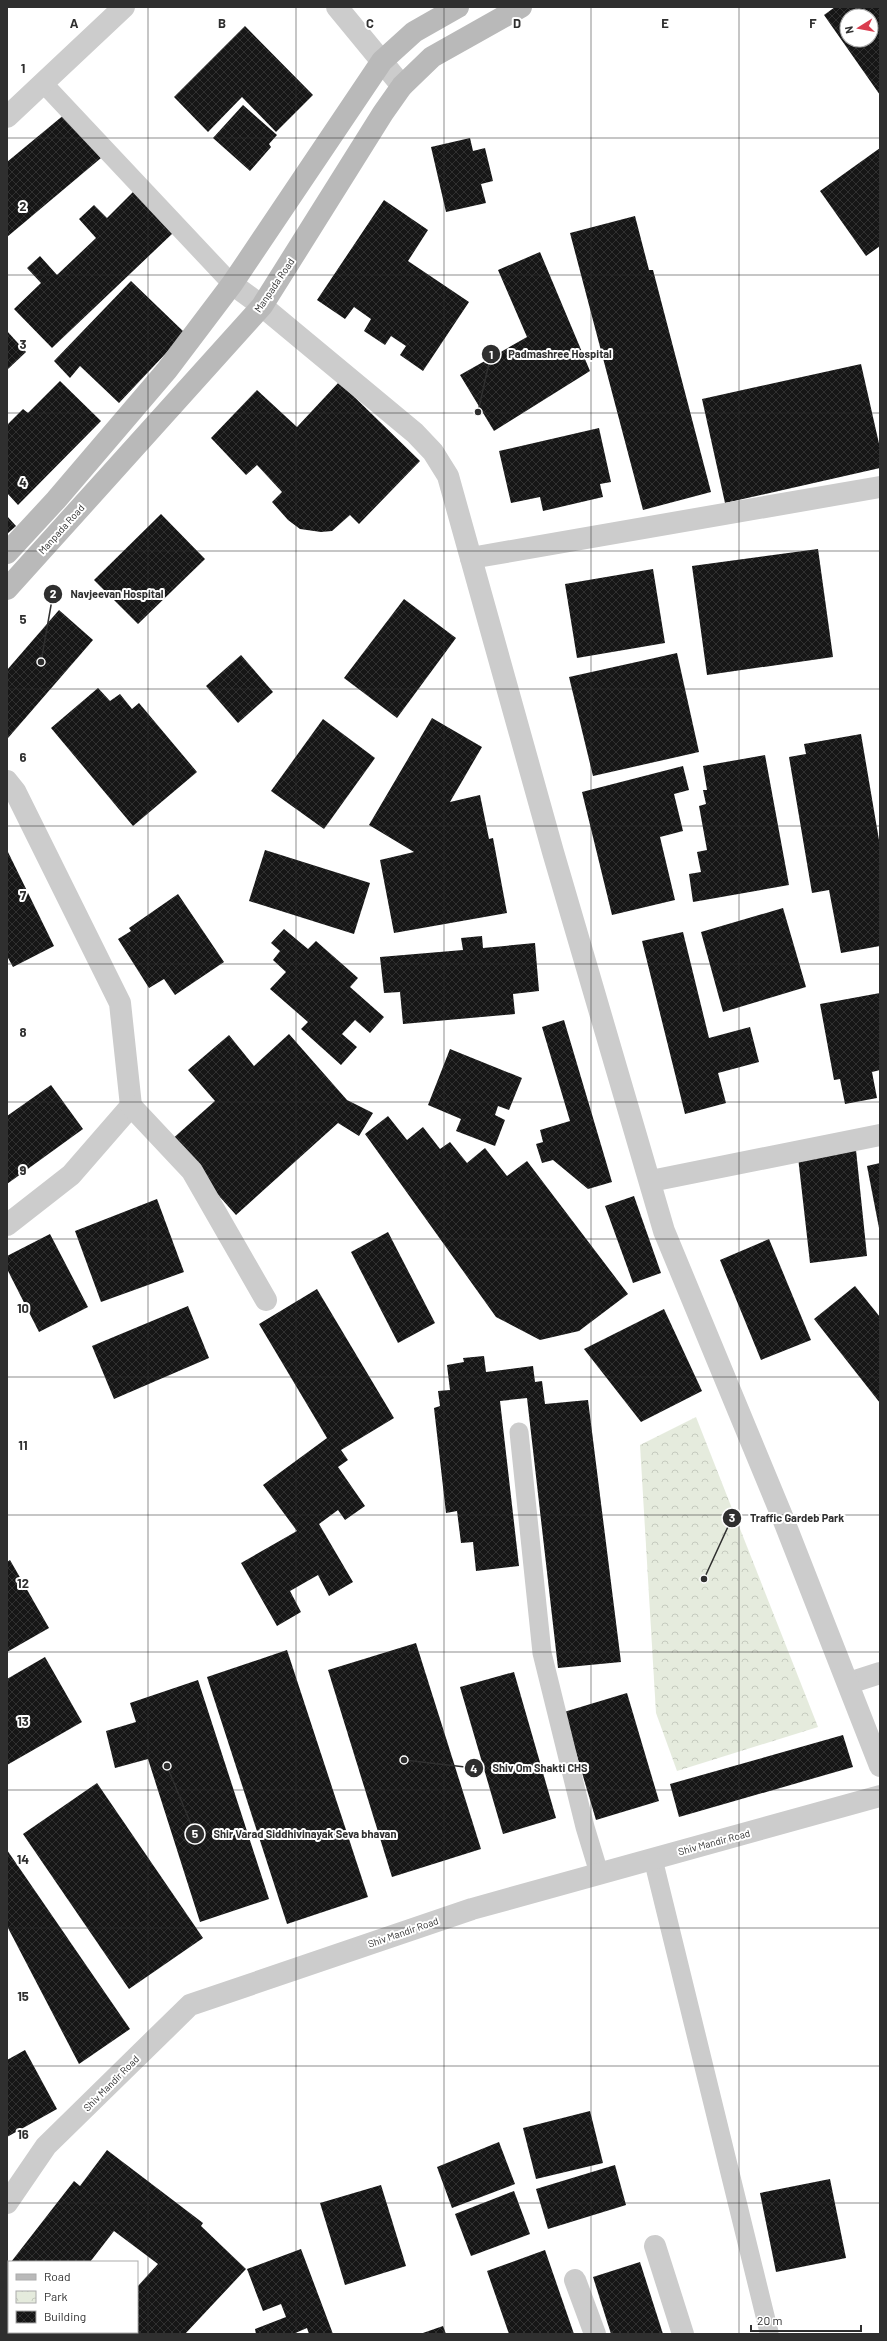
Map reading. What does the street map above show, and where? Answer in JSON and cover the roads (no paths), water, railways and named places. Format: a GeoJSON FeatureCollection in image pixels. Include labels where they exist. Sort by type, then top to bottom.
{"type":"FeatureCollection","features":[{"type":"Feature","properties":{"kind":"main road"},"geometry":{"type":"LineString","coordinates":[[7,553],[56,500],[167,370],[232,284],[382,61],[414,32],[458,7]]}},
{"type":"Feature","properties":{"kind":"main road","name":"Manpada Road"},"geometry":{"type":"LineString","coordinates":[[7,589],[262,306],[383,113],[402,86],[432,57],[521,7]]}},
{"type":"Feature","properties":{"kind":"street"},"geometry":{"type":"LineString","coordinates":[[7,117],[44,84],[124,7]]}},
{"type":"Feature","properties":{"kind":"street"},"geometry":{"type":"LineString","coordinates":[[337,7],[402,86]]}},
{"type":"Feature","properties":{"kind":"street"},"geometry":{"type":"LineString","coordinates":[[232,284],[262,306],[415,433],[433,452],[448,476],[552,852],[664,1231],[849,1683],[880,1766]]}},
{"type":"Feature","properties":{"kind":"street"},"geometry":{"type":"LineString","coordinates":[[471,558],[880,487]]}},
{"type":"Feature","properties":{"kind":"street"},"geometry":{"type":"LineString","coordinates":[[7,781],[14,791],[120,1003],[131,1106],[192,1171],[266,1300]]}},
{"type":"Feature","properties":{"kind":"street"},"geometry":{"type":"LineString","coordinates":[[7,1225],[71,1175],[131,1106]]}},
{"type":"Feature","properties":{"kind":"street"},"geometry":{"type":"LineString","coordinates":[[650,1182],[880,1135]]}},
{"type":"Feature","properties":{"kind":"street"},"geometry":{"type":"LineString","coordinates":[[849,1683],[880,1673]]}},
{"type":"Feature","properties":{"kind":"street","name":"Shiv Mandir Road"},"geometry":{"type":"LineString","coordinates":[[7,2203],[46,2146],[190,2005],[472,1909],[880,1796]]}},
{"type":"Feature","properties":{"kind":"street"},"geometry":{"type":"LineString","coordinates":[[655,2246],[684,2334]]}},
{"type":"Feature","properties":{"kind":"street"},"geometry":{"type":"LineString","coordinates":[[575,2280],[595,2334]]}},
{"type":"Feature","properties":{"kind":"lane"},"geometry":{"type":"LineString","coordinates":[[44,84],[232,284]]}},
{"type":"Feature","properties":{"kind":"lane"},"geometry":{"type":"LineString","coordinates":[[518,1432],[542,1653],[585,1827],[599,1874]]}},
{"type":"Feature","properties":{"kind":"lane"},"geometry":{"type":"LineString","coordinates":[[653,1859],[769,2332]]}},
{"type":"Feature","properties":{"kind":"place","name":"Padmashree Hospital"},"geometry":{"type":"Point","coordinates":[478,412]}},
{"type":"Feature","properties":{"kind":"place","name":"Navjeevan Hospital"},"geometry":{"type":"Point","coordinates":[41,662]}},
{"type":"Feature","properties":{"kind":"place","name":"Traffic Gardeb Park"},"geometry":{"type":"Point","coordinates":[704,1579]}},
{"type":"Feature","properties":{"kind":"place","name":"Shiv Om Shakti CHS"},"geometry":{"type":"Point","coordinates":[404,1760]}},
{"type":"Feature","properties":{"kind":"place","name":"Shir Varad Siddhivinayak Seva bhavan"},"geometry":{"type":"Point","coordinates":[167,1766]}}]}
